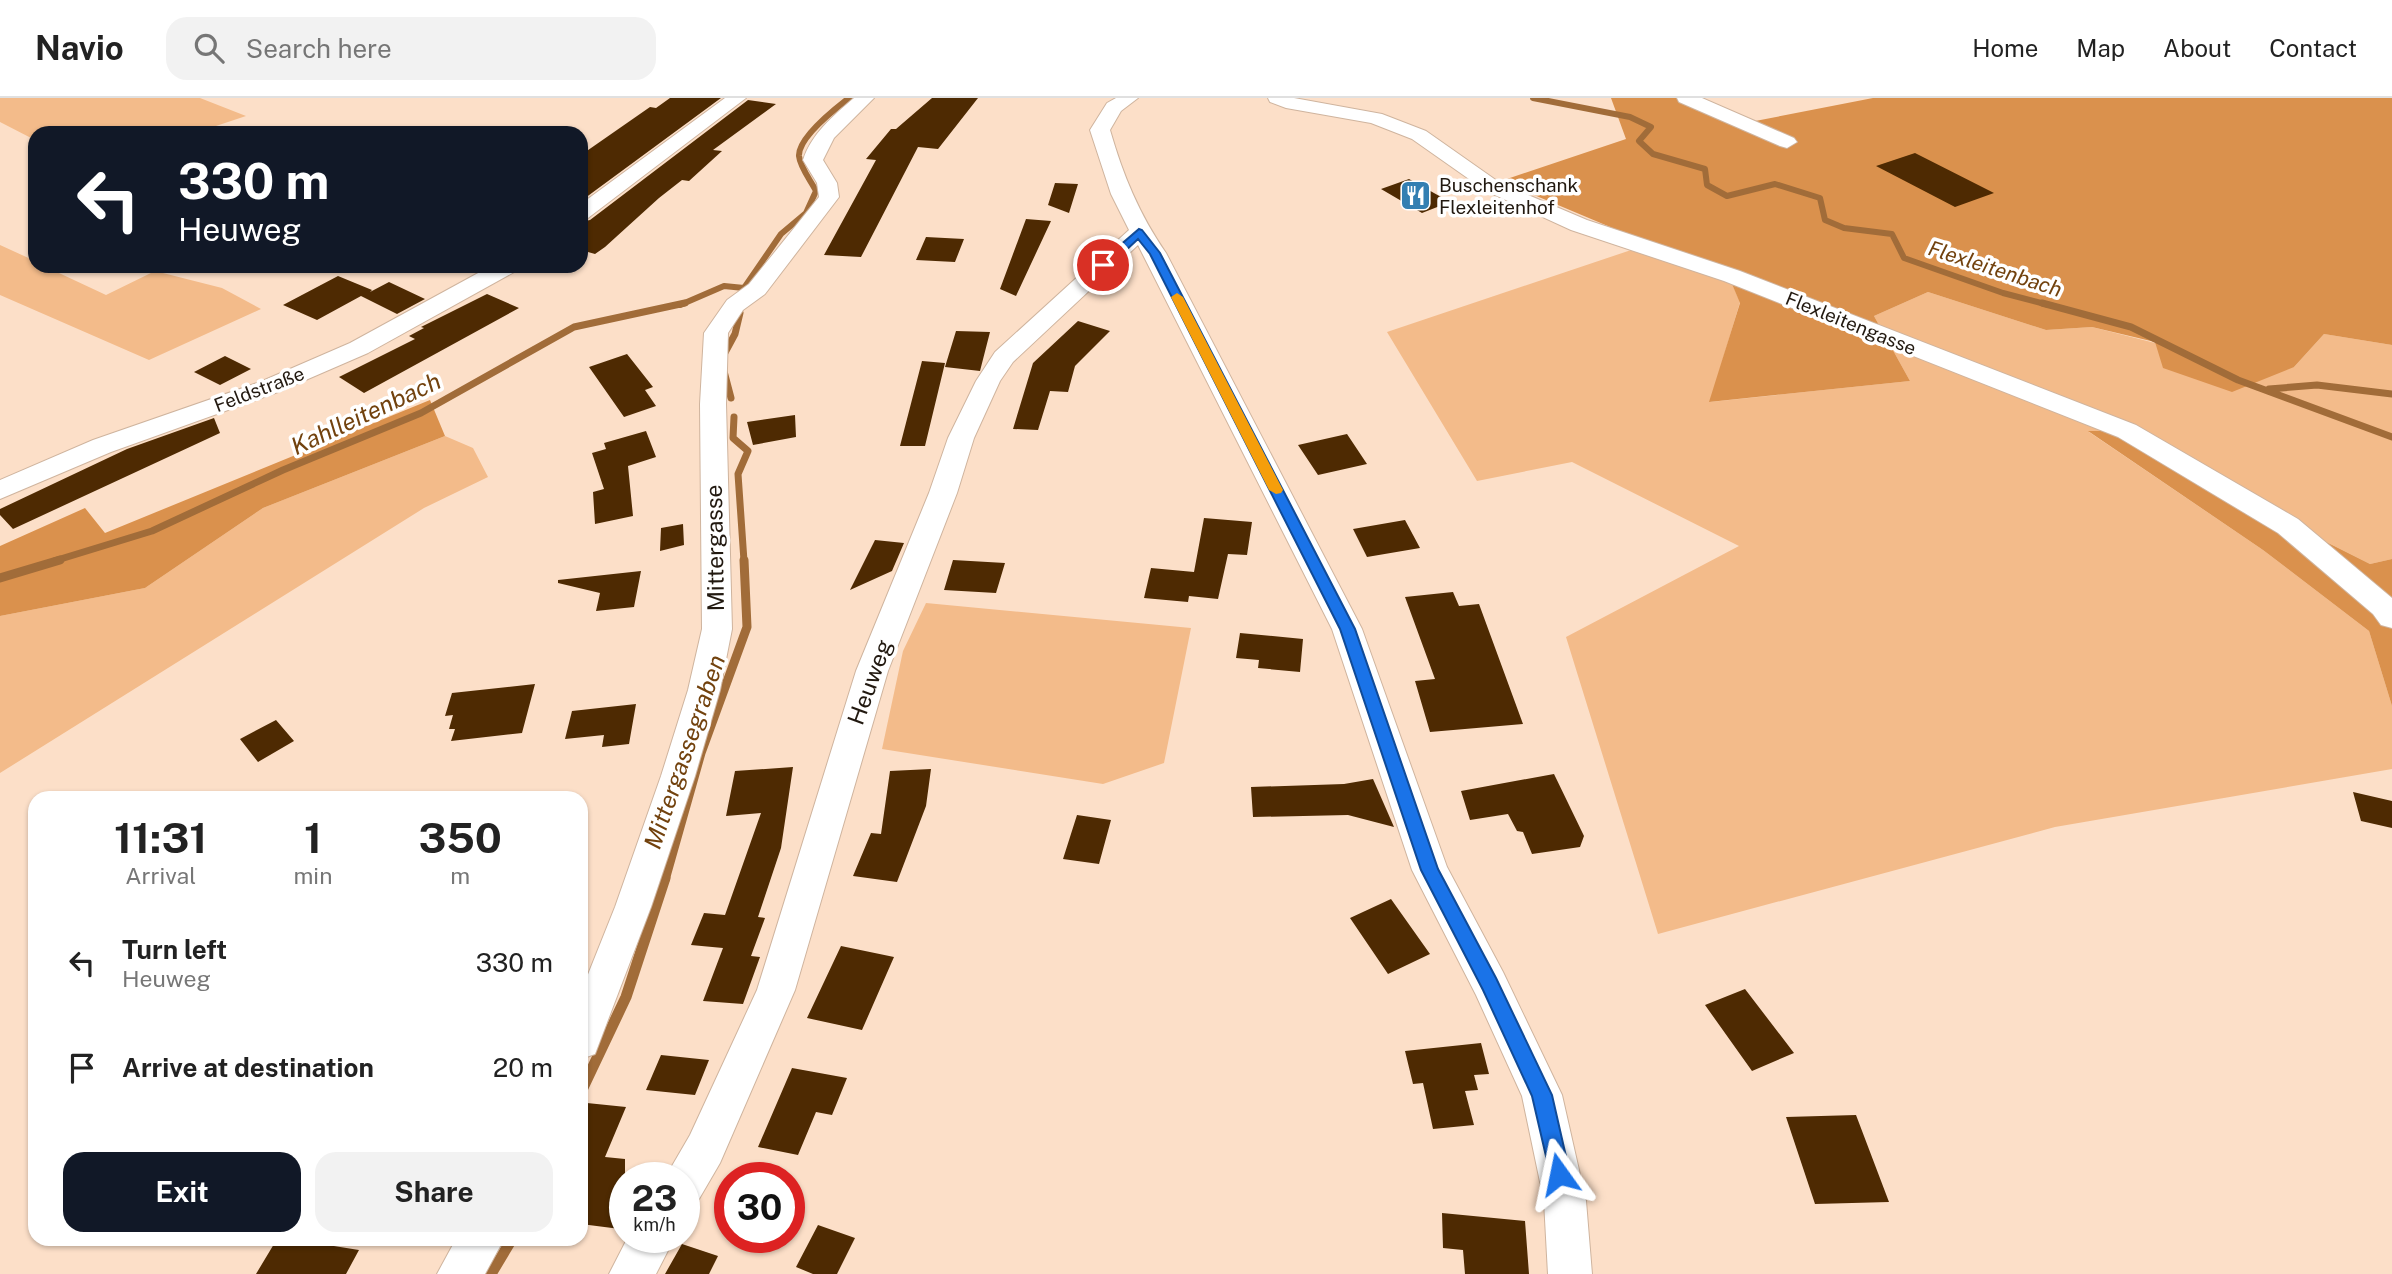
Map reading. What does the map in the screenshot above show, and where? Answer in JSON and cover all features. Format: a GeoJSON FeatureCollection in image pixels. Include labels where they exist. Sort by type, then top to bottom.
{"type":"FeatureCollection","features":[{"type":"Feature","properties":{"kind":"street"},"geometry":{"type":"LineString","coordinates":[[588,209],[737,98]]}},
{"type":"Feature","properties":{"kind":"street","name":"Mittergasse"},"geometry":{"type":"LineString","coordinates":[[588,1023],[633,907],[678,776],[704,690],[717,629],[713,404],[716,332],[735,305],[757,289],[828,197],[827,183],[813,160],[815,149],[829,131],[865,98]]}},
{"type":"Feature","properties":{"kind":"street"},"geometry":{"type":"LineString","coordinates":[[1129,98],[1114,107],[1100,130],[1118,189],[1139,232],[1155,253],[1347,629],[1430,870],[1490,984],[1542,1095],[1565,1201],[1570,1274]]}},
{"type":"Feature","properties":{"kind":"street","name":"Flexleitengasse"},"geometry":{"type":"LineString","coordinates":[[1277,98],[1293,104],[1375,118],[1419,135],[1493,187],[1579,225],[1732,276],[2127,431],[2288,526],[2392,617]]}},
{"type":"Feature","properties":{"kind":"street"},"geometry":{"type":"LineString","coordinates":[[1686,98],[1787,142]]}},
{"type":"Feature","properties":{"kind":"street","name":"Heuweg"},"geometry":{"type":"LineString","coordinates":[[697,1162],[776,989],[872,671],[943,493],[961,439],[988,381],[1004,357],[1139,232]]}},
{"type":"Feature","properties":{"kind":"street","name":"Feldstraße"},"geometry":{"type":"LineString","coordinates":[[0,490],[102,446],[269,387],[359,348],[496,273]]}},
{"type":"Feature","properties":{"kind":"street"},"geometry":{"type":"LineString","coordinates":[[459,1274],[477,1246]]}},
{"type":"Feature","properties":{"kind":"street"},"geometry":{"type":"LineString","coordinates":[[631,1274],[643,1253]]}},
{"type":"Feature","properties":{"kind":"shaded area"},"geometry":{"type":"Polygon","coordinates":[[[0,98],[200,98],[246,116],[216,126],[28,126],[28,136],[0,122],[0,98]]]}},
{"type":"Feature","properties":{"kind":"shaded area"},"geometry":{"type":"Polygon","coordinates":[[[1611,98],[1701,98],[1750,122],[1873,98],[2392,98],[2392,345],[2324,334],[2294,367],[2232,392],[2163,368],[2155,342],[2092,327],[2046,330],[1928,292],[1874,316],[1910,381],[1709,402],[1740,303],[1729,277],[1501,181],[1626,139],[1611,98]]]}},
{"type":"Feature","properties":{"kind":"shaded area"},"geometry":{"type":"Polygon","coordinates":[[[1649,244],[1729,277],[1740,302],[1710,402],[1910,381],[1874,316],[1928,292],[2046,330],[2092,327],[2155,343],[2294,367],[2324,334],[2392,345],[2392,559],[2370,564],[2107,431],[2089,432],[2263,550],[2369,631],[2392,706],[2392,769],[2055,827],[1658,934],[1566,637],[1739,546],[1572,462],[1477,481],[1387,332],[1649,244]]]}},
{"type":"Feature","properties":{"kind":"shaded area"},"geometry":{"type":"Polygon","coordinates":[[[0,245],[28,258],[28,273],[59,273],[106,295],[151,273],[163,273],[222,288],[261,309],[149,360],[0,295],[0,245]]]}},
{"type":"Feature","properties":{"kind":"shaded area"},"geometry":{"type":"Polygon","coordinates":[[[430,400],[445,436],[263,508],[145,588],[0,616],[0,546],[85,508],[105,533],[430,400]]]}},
{"type":"Feature","properties":{"kind":"shaded area"},"geometry":{"type":"Polygon","coordinates":[[[2088,431],[2106,431],[2370,564],[2392,559],[2392,706],[2369,631],[2263,550],[2088,431]]]}},
{"type":"Feature","properties":{"kind":"shaded area"},"geometry":{"type":"Polygon","coordinates":[[[445,436],[473,448],[488,477],[424,508],[0,773],[0,616],[145,588],[263,508],[445,436]]]}},
{"type":"Feature","properties":{"kind":"shaded area"},"geometry":{"type":"Polygon","coordinates":[[[926,603],[1191,628],[1164,763],[1103,784],[882,749],[903,651],[926,603]]]}},
{"type":"Feature","properties":{"kind":"building"},"geometry":{"type":"Polygon","coordinates":[[[670,98],[721,98],[588,196],[588,150],[650,107],[656,108],[670,98]]]}},
{"type":"Feature","properties":{"kind":"building"},"geometry":{"type":"Polygon","coordinates":[[[932,98],[978,98],[938,149],[918,147],[861,257],[824,255],[876,160],[866,159],[891,129],[896,129],[932,98]]]}},
{"type":"Feature","properties":{"kind":"building"},"geometry":{"type":"Polygon","coordinates":[[[748,100],[776,104],[713,150],[722,151],[689,181],[682,180],[659,198],[595,254],[588,252],[590,220],[748,100]]]}},
{"type":"Feature","properties":{"kind":"building"},"geometry":{"type":"Polygon","coordinates":[[[1915,153],[1994,193],[1955,207],[1876,166],[1915,153]]]}},
{"type":"Feature","properties":{"kind":"building","name":"Buschenschank Flexleitenhof"},"geometry":{"type":"Polygon","coordinates":[[[1409,179],[1450,202],[1422,213],[1381,189],[1409,179]]]}},
{"type":"Feature","properties":{"kind":"building"},"geometry":{"type":"Polygon","coordinates":[[[1055,183],[1078,184],[1069,213],[1048,205],[1055,183]]]}},
{"type":"Feature","properties":{"kind":"building"},"geometry":{"type":"Polygon","coordinates":[[[1026,219],[1051,221],[1016,296],[1000,289],[1026,219]]]}},
{"type":"Feature","properties":{"kind":"building"},"geometry":{"type":"Polygon","coordinates":[[[926,237],[964,239],[955,262],[916,260],[926,237]]]}},
{"type":"Feature","properties":{"kind":"building"},"geometry":{"type":"Polygon","coordinates":[[[338,276],[372,290],[370,292],[389,282],[425,299],[397,314],[361,296],[317,320],[283,305],[338,276]]]}},
{"type":"Feature","properties":{"kind":"building"},"geometry":{"type":"Polygon","coordinates":[[[487,294],[519,308],[364,393],[339,377],[415,339],[409,336],[424,328],[421,327],[487,294]]]}},
{"type":"Feature","properties":{"kind":"building"},"geometry":{"type":"Polygon","coordinates":[[[1078,321],[1110,331],[1075,366],[1068,392],[1050,391],[1038,430],[1013,429],[1033,363],[1078,321]]]}},
{"type":"Feature","properties":{"kind":"building"},"geometry":{"type":"Polygon","coordinates":[[[956,331],[990,332],[980,371],[945,367],[956,331]]]}},
{"type":"Feature","properties":{"kind":"building"},"geometry":{"type":"Polygon","coordinates":[[[627,354],[653,387],[645,390],[656,406],[624,417],[589,367],[627,354]]]}},
{"type":"Feature","properties":{"kind":"building"},"geometry":{"type":"Polygon","coordinates":[[[225,356],[251,369],[220,385],[194,372],[225,356]]]}},
{"type":"Feature","properties":{"kind":"building"},"geometry":{"type":"Polygon","coordinates":[[[922,361],[945,363],[925,446],[900,446],[922,361]]]}},
{"type":"Feature","properties":{"kind":"building"},"geometry":{"type":"Polygon","coordinates":[[[795,415],[796,437],[753,445],[747,422],[795,415]]]}},
{"type":"Feature","properties":{"kind":"building"},"geometry":{"type":"Polygon","coordinates":[[[214,418],[220,433],[13,529],[0,515],[0,509],[127,449],[214,418]]]}},
{"type":"Feature","properties":{"kind":"building"},"geometry":{"type":"Polygon","coordinates":[[[646,431],[656,457],[628,466],[633,516],[595,524],[593,492],[604,489],[592,453],[606,449],[604,443],[646,431]]]}},
{"type":"Feature","properties":{"kind":"building"},"geometry":{"type":"Polygon","coordinates":[[[1347,434],[1367,464],[1318,475],[1298,445],[1347,434]]]}},
{"type":"Feature","properties":{"kind":"building"},"geometry":{"type":"Polygon","coordinates":[[[1204,518],[1252,522],[1247,555],[1228,554],[1218,599],[1189,596],[1188,602],[1144,598],[1151,568],[1194,572],[1204,518]]]}},
{"type":"Feature","properties":{"kind":"building"},"geometry":{"type":"Polygon","coordinates":[[[1405,520],[1420,548],[1367,557],[1353,529],[1405,520]]]}},
{"type":"Feature","properties":{"kind":"building"},"geometry":{"type":"Polygon","coordinates":[[[683,524],[684,545],[660,551],[661,528],[683,524]]]}},
{"type":"Feature","properties":{"kind":"building"},"geometry":{"type":"Polygon","coordinates":[[[875,540],[904,543],[892,571],[850,590],[875,540]]]}},
{"type":"Feature","properties":{"kind":"building"},"geometry":{"type":"Polygon","coordinates":[[[953,560],[1005,563],[996,593],[944,590],[953,560]]]}},
{"type":"Feature","properties":{"kind":"building"},"geometry":{"type":"Polygon","coordinates":[[[641,571],[634,607],[596,611],[600,593],[558,583],[558,580],[641,571]]]}},
{"type":"Feature","properties":{"kind":"building"},"geometry":{"type":"Polygon","coordinates":[[[1453,592],[1459,606],[1479,604],[1523,724],[1430,732],[1415,681],[1435,679],[1405,597],[1453,592]]]}},
{"type":"Feature","properties":{"kind":"building"},"geometry":{"type":"Polygon","coordinates":[[[1240,633],[1303,639],[1300,672],[1258,668],[1259,660],[1236,658],[1240,633]]]}},
{"type":"Feature","properties":{"kind":"building"},"geometry":{"type":"Polygon","coordinates":[[[535,684],[522,733],[451,741],[455,729],[449,729],[453,715],[445,716],[452,693],[535,684]]]}},
{"type":"Feature","properties":{"kind":"building"},"geometry":{"type":"Polygon","coordinates":[[[636,704],[629,744],[602,747],[604,735],[565,739],[572,711],[636,704]]]}},
{"type":"Feature","properties":{"kind":"building"},"geometry":{"type":"Polygon","coordinates":[[[276,720],[294,741],[258,762],[240,739],[276,720]]]}},
{"type":"Feature","properties":{"kind":"building"},"geometry":{"type":"Polygon","coordinates":[[[793,767],[781,848],[758,917],[765,918],[751,956],[760,957],[743,1004],[703,1001],[723,948],[691,945],[704,913],[725,915],[761,813],[726,816],[735,771],[793,767]]]}},
{"type":"Feature","properties":{"kind":"building"},"geometry":{"type":"Polygon","coordinates":[[[931,769],[926,806],[897,882],[853,876],[871,833],[881,834],[890,771],[931,769]]]}},
{"type":"Feature","properties":{"kind":"building"},"geometry":{"type":"Polygon","coordinates":[[[1554,774],[1584,836],[1580,847],[1532,854],[1523,832],[1517,831],[1508,814],[1470,820],[1461,791],[1554,774]]]}},
{"type":"Feature","properties":{"kind":"building"},"geometry":{"type":"Polygon","coordinates":[[[1373,779],[1394,827],[1348,815],[1253,817],[1251,787],[1344,784],[1373,779]]]}},
{"type":"Feature","properties":{"kind":"building"},"geometry":{"type":"Polygon","coordinates":[[[2353,792],[2392,801],[2392,828],[2361,821],[2353,792]]]}},
{"type":"Feature","properties":{"kind":"building"},"geometry":{"type":"Polygon","coordinates":[[[1077,815],[1111,820],[1099,864],[1063,859],[1077,815]]]}},
{"type":"Feature","properties":{"kind":"building"},"geometry":{"type":"Polygon","coordinates":[[[1391,899],[1430,954],[1388,974],[1350,918],[1391,899]]]}},
{"type":"Feature","properties":{"kind":"building"},"geometry":{"type":"Polygon","coordinates":[[[841,946],[894,957],[862,1030],[807,1018],[841,946]]]}},
{"type":"Feature","properties":{"kind":"building"},"geometry":{"type":"Polygon","coordinates":[[[1745,989],[1794,1053],[1752,1071],[1705,1005],[1745,989]]]}},
{"type":"Feature","properties":{"kind":"building"},"geometry":{"type":"Polygon","coordinates":[[[1481,1043],[1489,1074],[1474,1075],[1478,1090],[1465,1091],[1474,1125],[1433,1129],[1423,1083],[1413,1084],[1405,1051],[1481,1043]]]}},
{"type":"Feature","properties":{"kind":"building"},"geometry":{"type":"Polygon","coordinates":[[[661,1055],[709,1060],[695,1095],[646,1090],[661,1055]]]}},
{"type":"Feature","properties":{"kind":"building"},"geometry":{"type":"Polygon","coordinates":[[[792,1068],[847,1078],[832,1115],[816,1112],[798,1155],[758,1147],[792,1068]]]}},
{"type":"Feature","properties":{"kind":"building"},"geometry":{"type":"Polygon","coordinates":[[[588,1103],[626,1107],[605,1157],[625,1159],[625,1162],[609,1162],[609,1228],[588,1225],[588,1103]]]}},
{"type":"Feature","properties":{"kind":"building"},"geometry":{"type":"Polygon","coordinates":[[[1856,1115],[1889,1202],[1815,1204],[1786,1117],[1856,1115]]]}},
{"type":"Feature","properties":{"kind":"building"},"geometry":{"type":"Polygon","coordinates":[[[1442,1213],[1525,1221],[1529,1274],[1465,1274],[1463,1250],[1443,1248],[1442,1213]]]}},
{"type":"Feature","properties":{"kind":"building"},"geometry":{"type":"Polygon","coordinates":[[[818,1225],[855,1238],[837,1274],[813,1274],[796,1267],[818,1225]]]}},
{"type":"Feature","properties":{"kind":"building"},"geometry":{"type":"Polygon","coordinates":[[[273,1246],[334,1246],[359,1250],[346,1274],[256,1274],[273,1246]]]}},
{"type":"Feature","properties":{"kind":"building"},"geometry":{"type":"Polygon","coordinates":[[[700,1250],[718,1256],[709,1274],[665,1274],[677,1253],[700,1253],[700,1250]]]}},
{"type":"Feature","properties":{"kind":"waterway","name":"Kahlleitenbach"},"geometry":{"type":"LineString","coordinates":[[684,303],[724,286],[744,288],[781,234],[806,213],[816,191],[801,165],[800,149],[811,132],[849,98]]}},
{"type":"Feature","properties":{"kind":"waterway","name":"Flexleitenbach"},"geometry":{"type":"LineString","coordinates":[[1533,98],[1630,117],[1651,127],[1639,141],[1653,154],[1705,169],[1707,185],[1727,196],[1775,184],[1820,198],[1825,220],[1844,228],[1892,234],[1904,258],[2003,293],[2049,305]]}},
{"type":"Feature","properties":{"kind":"waterway","name":"Kahlleitenbach"},"geometry":{"type":"LineString","coordinates":[[54,561],[152,531],[283,470],[421,413],[574,327],[684,303]]}},
{"type":"Feature","properties":{"kind":"waterway","name":"Kahlleitenbach"},"geometry":{"type":"LineString","coordinates":[[680,305],[684,303]]}},
{"type":"Feature","properties":{"kind":"waterway","name":"Flexleitenbach"},"geometry":{"type":"LineString","coordinates":[[2042,303],[2131,327],[2238,380],[2392,437]]}},
{"type":"Feature","properties":{"kind":"waterway","name":"Mittergassegraben"},"geometry":{"type":"LineString","coordinates":[[731,398],[721,360],[735,334],[740,313]]}},
{"type":"Feature","properties":{"kind":"waterway"},"geometry":{"type":"LineString","coordinates":[[2269,389],[2317,385],[2392,394]]}},
{"type":"Feature","properties":{"kind":"waterway","name":"Mittergassegraben"},"geometry":{"type":"LineString","coordinates":[[734,417],[733,438],[748,451],[738,474],[744,561]]}},
{"type":"Feature","properties":{"kind":"waterway","name":"Kahlleitenbach"},"geometry":{"type":"LineString","coordinates":[[0,578],[60,560]]}},
{"type":"Feature","properties":{"kind":"waterway","name":"Mittergassegraben"},"geometry":{"type":"LineString","coordinates":[[665,880],[701,753],[747,627],[744,560]]}},
{"type":"Feature","properties":{"kind":"waterway","name":"Mittergassegraben"},"geometry":{"type":"LineString","coordinates":[[588,1077],[626,997],[665,878]]}},
{"type":"Feature","properties":{"kind":"waterway","name":"Mittergassegraben"},"geometry":{"type":"LineString","coordinates":[[491,1274],[508,1246]]}},
{"type":"Feature","properties":{"kind":"slow traffic"},"geometry":{"type":"LineString","coordinates":[[1177,297],[1276,490]]}},
{"type":"Feature","properties":{"kind":"place","name":"Buschenschank Flexleitenhof"},"geometry":{"type":"Point","coordinates":[1416,196]}},
{"type":"Feature","properties":{"kind":"route"},"geometry":{"type":"LineString","coordinates":[[1103,265],[1139,232],[1155,253],[1347,629],[1430,870],[1490,984],[1542,1095],[1559,1174]]}}]}
